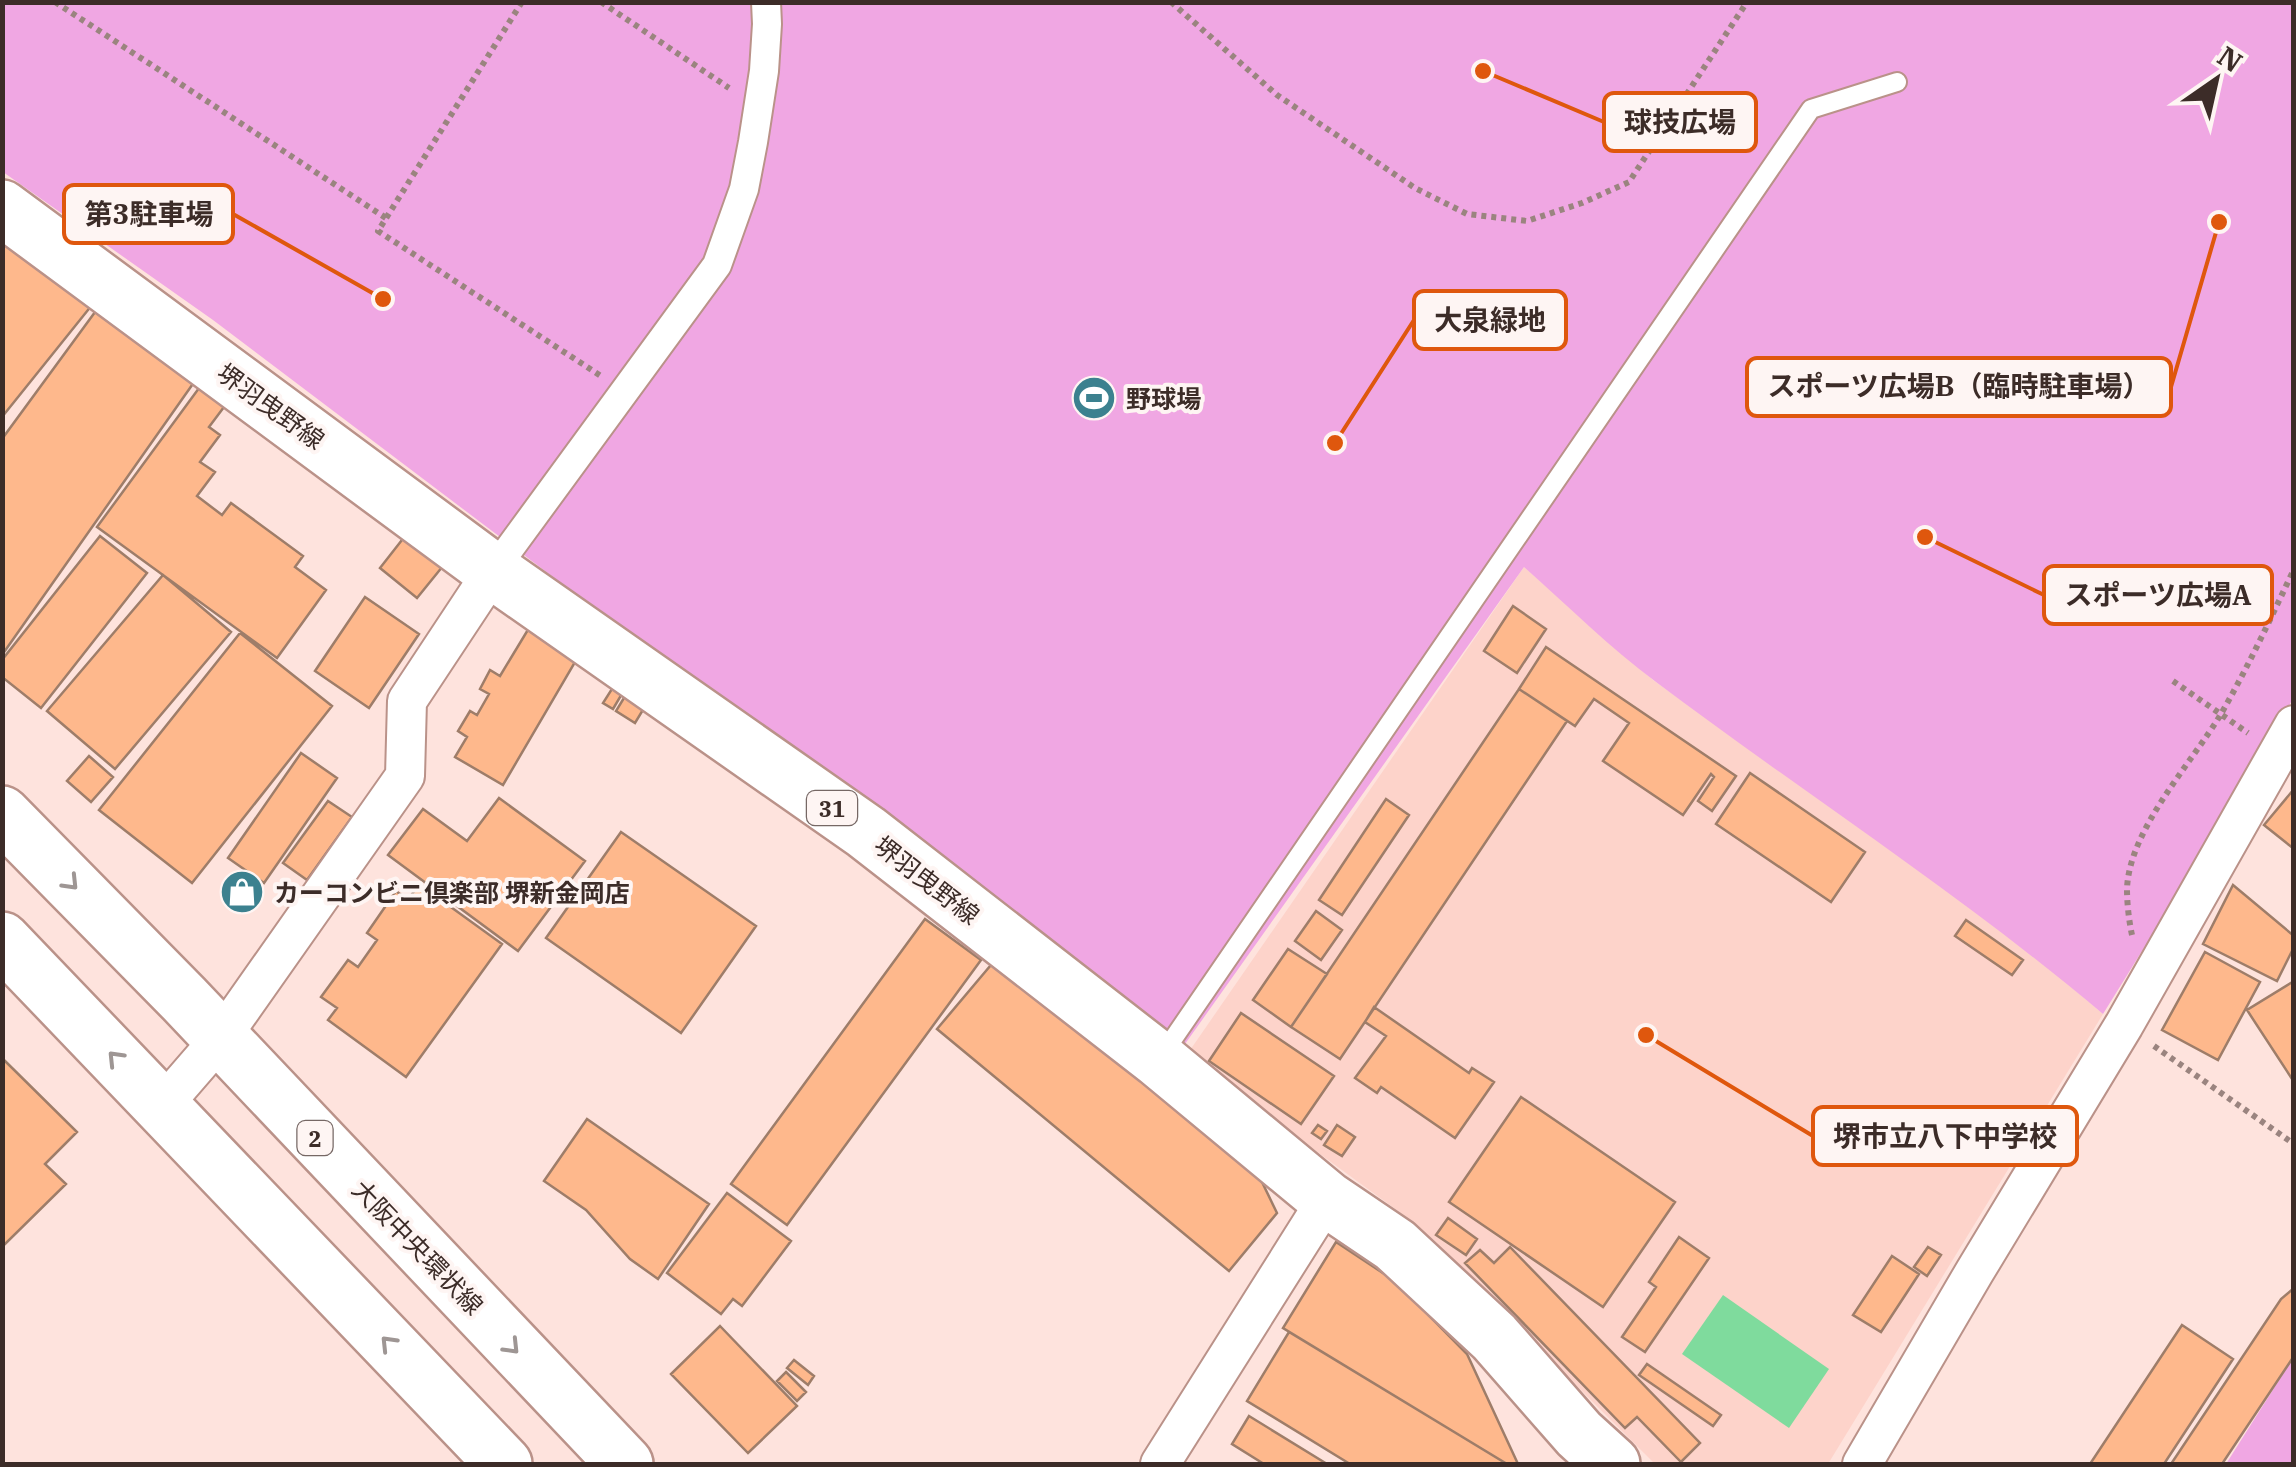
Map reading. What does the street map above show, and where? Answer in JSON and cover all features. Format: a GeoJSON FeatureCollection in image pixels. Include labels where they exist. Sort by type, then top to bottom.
{"type":"FeatureCollection","features":[{"type":"Feature","properties":{"kind":"main road","name":"堺羽曳野線"},"geometry":{"type":"LineString","coordinates":[[2,208],[493,571],[866,832],[1158,1060],[1327,1199],[1395,1244],[1494,1337],[1579,1434],[1612,1464]]}},
{"type":"Feature","properties":{"kind":"main road","name":"大阪中央環状線"},"geometry":{"type":"LineString","coordinates":[[2,814],[184,999],[624,1464]]}},
{"type":"Feature","properties":{"kind":"main road"},"geometry":{"type":"LineString","coordinates":[[2,940],[504,1464]]}},
{"type":"Feature","properties":{"kind":"street"},"geometry":{"type":"LineString","coordinates":[[162,1106],[220,1039],[405,776],[407,702],[493,571],[717,266],[744,190],[759,108],[766,2]]}},
{"type":"Feature","properties":{"kind":"street"},"geometry":{"type":"LineString","coordinates":[[1862,1464],[2124,1025],[2286,739]]}},
{"type":"Feature","properties":{"kind":"street"},"geometry":{"type":"LineString","coordinates":[[1160,1464],[1327,1199]]}},
{"type":"Feature","properties":{"kind":"lane"},"geometry":{"type":"LineString","coordinates":[[1158,1060],[1812,109],[1897,82]]}},
{"type":"Feature","properties":{"kind":"path"},"geometry":{"type":"LineString","coordinates":[[55,2],[386,218]]}},
{"type":"Feature","properties":{"kind":"path"},"geometry":{"type":"LineString","coordinates":[[522,2],[378,231],[623,390]]}},
{"type":"Feature","properties":{"kind":"path"},"geometry":{"type":"LineString","coordinates":[[601,2],[759,108]]}},
{"type":"Feature","properties":{"kind":"path"},"geometry":{"type":"LineString","coordinates":[[1171,2],[1277,96],[1416,188],[1466,214],[1526,222],[1582,204],[1628,182],[1747,2]]}},
{"type":"Feature","properties":{"kind":"path"},"geometry":{"type":"LineString","coordinates":[[2144,990],[2131,932],[2127,888],[2134,856],[2146,828],[2220,715],[2294,569]]}},
{"type":"Feature","properties":{"kind":"path"},"geometry":{"type":"LineString","coordinates":[[2173,681],[2220,715],[2286,739]]}},
{"type":"Feature","properties":{"kind":"path"},"geometry":{"type":"LineString","coordinates":[[2124,1025],[2294,1144]]}},
{"type":"Feature","properties":{"kind":"shaded area"},"geometry":{"type":"Polygon","coordinates":[[[3,3],[2293,3],[2293,698],[2266,751],[2103,1014],[1938,886],[1639,669],[1524,567],[1180,1051],[213,320],[3,172],[3,3]]]}},
{"type":"Feature","properties":{"kind":"shaded area"},"geometry":{"type":"Polygon","coordinates":[[[1524,567],[1653,680],[1934,880],[2036,957],[2103,1014],[1828,1464],[1653,1462],[1409,1219],[1186,1056],[1524,567]]]}},
{"type":"Feature","properties":{"kind":"shaded area"},"geometry":{"type":"Polygon","coordinates":[[[1723,1295],[1829,1369],[1789,1428],[1682,1354],[1723,1295]]]}},
{"type":"Feature","properties":{"kind":"shaded area"},"geometry":{"type":"Polygon","coordinates":[[[2293,1358],[2293,1464],[2226,1464],[2293,1358]]]}},
{"type":"Feature","properties":{"kind":"building"},"geometry":{"type":"Polygon","coordinates":[[[2,226],[96,300],[2,417],[2,226]]]}},
{"type":"Feature","properties":{"kind":"building"},"geometry":{"type":"Polygon","coordinates":[[[98,308],[197,378],[2,655],[2,439],[98,308]]]}},
{"type":"Feature","properties":{"kind":"building"},"geometry":{"type":"Polygon","coordinates":[[[202,384],[227,403],[209,427],[220,435],[200,462],[215,472],[197,496],[222,515],[231,503],[303,556],[295,567],[326,590],[277,658],[97,527],[202,384]]]}},
{"type":"Feature","properties":{"kind":"building"},"geometry":{"type":"Polygon","coordinates":[[[409,531],[447,561],[417,598],[380,568],[409,531]]]}},
{"type":"Feature","properties":{"kind":"building"},"geometry":{"type":"Polygon","coordinates":[[[100,536],[147,573],[41,708],[2,677],[2,660],[100,536]]]}},
{"type":"Feature","properties":{"kind":"building"},"geometry":{"type":"Polygon","coordinates":[[[163,575],[231,632],[115,769],[47,711],[163,575]]]}},
{"type":"Feature","properties":{"kind":"building"},"geometry":{"type":"Polygon","coordinates":[[[365,597],[419,634],[369,708],[315,671],[365,597]]]}},
{"type":"Feature","properties":{"kind":"building"},"geometry":{"type":"Polygon","coordinates":[[[1513,606],[1546,629],[1517,673],[1484,651],[1513,606]]]}},
{"type":"Feature","properties":{"kind":"building"},"geometry":{"type":"Polygon","coordinates":[[[529,628],[578,657],[503,785],[455,757],[467,737],[458,731],[470,711],[477,715],[489,694],[480,689],[490,670],[500,676],[529,628]]]}},
{"type":"Feature","properties":{"kind":"building"},"geometry":{"type":"Polygon","coordinates":[[[240,633],[332,706],[192,883],[99,810],[240,633]]]}},
{"type":"Feature","properties":{"kind":"building"},"geometry":{"type":"Polygon","coordinates":[[[1546,647],[1736,776],[1712,811],[1698,801],[1714,777],[1711,774],[1683,815],[1603,761],[1629,723],[1594,699],[1575,726],[1519,689],[1546,647]]]}},
{"type":"Feature","properties":{"kind":"building"},"geometry":{"type":"Polygon","coordinates":[[[617,681],[626,687],[613,709],[603,703],[617,681]]]}},
{"type":"Feature","properties":{"kind":"building"},"geometry":{"type":"Polygon","coordinates":[[[630,688],[649,700],[635,723],[616,711],[630,688]]]}},
{"type":"Feature","properties":{"kind":"building"},"geometry":{"type":"Polygon","coordinates":[[[1519,689],[1567,721],[1340,1059],[1291,1027],[1519,689]]]}},
{"type":"Feature","properties":{"kind":"building"},"geometry":{"type":"Polygon","coordinates":[[[301,753],[337,778],[264,883],[228,858],[301,753]]]}},
{"type":"Feature","properties":{"kind":"building"},"geometry":{"type":"Polygon","coordinates":[[[89,756],[113,777],[91,802],[67,781],[89,756]]]}},
{"type":"Feature","properties":{"kind":"building"},"geometry":{"type":"Polygon","coordinates":[[[1750,773],[1865,852],[1831,902],[1716,824],[1750,773]]]}},
{"type":"Feature","properties":{"kind":"building"},"geometry":{"type":"Polygon","coordinates":[[[2294,789],[2294,849],[2264,825],[2294,789]]]}},
{"type":"Feature","properties":{"kind":"building"},"geometry":{"type":"Polygon","coordinates":[[[499,798],[585,861],[518,951],[388,855],[423,809],[467,841],[499,798]]]}},
{"type":"Feature","properties":{"kind":"building"},"geometry":{"type":"Polygon","coordinates":[[[1386,799],[1409,815],[1342,915],[1319,900],[1386,799]]]}},
{"type":"Feature","properties":{"kind":"building"},"geometry":{"type":"Polygon","coordinates":[[[328,801],[352,817],[307,880],[283,863],[328,801]]]}},
{"type":"Feature","properties":{"kind":"building"},"geometry":{"type":"Polygon","coordinates":[[[621,832],[756,926],[681,1033],[546,938],[621,832]]]}},
{"type":"Feature","properties":{"kind":"building"},"geometry":{"type":"Polygon","coordinates":[[[419,884],[502,944],[406,1077],[328,1020],[337,1008],[321,997],[348,960],[358,967],[377,940],[367,933],[396,891],[408,900],[419,884]]]}},
{"type":"Feature","properties":{"kind":"building"},"geometry":{"type":"Polygon","coordinates":[[[2233,885],[2294,936],[2294,947],[2277,981],[2203,944],[2233,885]]]}},
{"type":"Feature","properties":{"kind":"building"},"geometry":{"type":"Polygon","coordinates":[[[1316,911],[1342,930],[1321,960],[1295,941],[1316,911]]]}},
{"type":"Feature","properties":{"kind":"building"},"geometry":{"type":"Polygon","coordinates":[[[925,919],[981,960],[787,1225],[731,1184],[925,919]]]}},
{"type":"Feature","properties":{"kind":"building"},"geometry":{"type":"Polygon","coordinates":[[[1966,920],[2023,960],[2012,975],[1955,936],[1966,920]]]}},
{"type":"Feature","properties":{"kind":"building"},"geometry":{"type":"Polygon","coordinates":[[[1288,949],[1327,974],[1291,1027],[1253,1000],[1288,949]]]}},
{"type":"Feature","properties":{"kind":"building"},"geometry":{"type":"Polygon","coordinates":[[[2205,952],[2260,982],[2218,1060],[2162,1030],[2205,952]]]}},
{"type":"Feature","properties":{"kind":"building"},"geometry":{"type":"Polygon","coordinates":[[[996,959],[1261,1180],[1277,1213],[1229,1271],[937,1029],[996,959]]]}},
{"type":"Feature","properties":{"kind":"building"},"geometry":{"type":"Polygon","coordinates":[[[2294,981],[2294,1082],[2247,1010],[2294,981]]]}},
{"type":"Feature","properties":{"kind":"building"},"geometry":{"type":"Polygon","coordinates":[[[1374,1007],[1469,1073],[1472,1068],[1494,1082],[1455,1138],[1381,1087],[1377,1093],[1355,1078],[1386,1036],[1365,1022],[1374,1007]]]}},
{"type":"Feature","properties":{"kind":"building"},"geometry":{"type":"Polygon","coordinates":[[[1241,1013],[1334,1076],[1301,1124],[1209,1061],[1241,1013]]]}},
{"type":"Feature","properties":{"kind":"building"},"geometry":{"type":"Polygon","coordinates":[[[2,1058],[77,1132],[45,1164],[66,1184],[2,1247],[2,1058]]]}},
{"type":"Feature","properties":{"kind":"building"},"geometry":{"type":"Polygon","coordinates":[[[1521,1097],[1675,1202],[1603,1307],[1449,1202],[1521,1097]]]}},
{"type":"Feature","properties":{"kind":"building"},"geometry":{"type":"Polygon","coordinates":[[[587,1119],[709,1204],[658,1279],[630,1259],[586,1210],[544,1181],[587,1119]]]}},
{"type":"Feature","properties":{"kind":"building"},"geometry":{"type":"Polygon","coordinates":[[[1318,1125],[1327,1131],[1321,1139],[1312,1133],[1318,1125]]]}},
{"type":"Feature","properties":{"kind":"building"},"geometry":{"type":"Polygon","coordinates":[[[1337,1125],[1355,1137],[1342,1156],[1324,1145],[1337,1125]]]}},
{"type":"Feature","properties":{"kind":"building"},"geometry":{"type":"Polygon","coordinates":[[[727,1193],[791,1241],[742,1306],[733,1299],[721,1314],[667,1273],[727,1193]]]}},
{"type":"Feature","properties":{"kind":"building"},"geometry":{"type":"Polygon","coordinates":[[[1448,1218],[1477,1239],[1466,1255],[1436,1235],[1448,1218]]]}},
{"type":"Feature","properties":{"kind":"building"},"geometry":{"type":"Polygon","coordinates":[[[1679,1237],[1709,1258],[1645,1352],[1622,1337],[1656,1287],[1649,1282],[1679,1237]]]}},
{"type":"Feature","properties":{"kind":"building"},"geometry":{"type":"Polygon","coordinates":[[[1336,1242],[1395,1281],[1467,1354],[1518,1464],[1507,1464],[1283,1328],[1336,1242]]]}},
{"type":"Feature","properties":{"kind":"building"},"geometry":{"type":"Polygon","coordinates":[[[1510,1247],[1700,1443],[1681,1462],[1637,1417],[1625,1428],[1465,1263],[1480,1250],[1494,1263],[1510,1247]]]}},
{"type":"Feature","properties":{"kind":"building"},"geometry":{"type":"Polygon","coordinates":[[[1928,1247],[1941,1255],[1927,1276],[1914,1267],[1928,1247]]]}},
{"type":"Feature","properties":{"kind":"building"},"geometry":{"type":"Polygon","coordinates":[[[1892,1256],[1919,1274],[1881,1332],[1853,1315],[1892,1256]]]}},
{"type":"Feature","properties":{"kind":"building"},"geometry":{"type":"Polygon","coordinates":[[[2294,1288],[2294,1356],[2222,1464],[2171,1464],[2281,1299],[2294,1288]]]}},
{"type":"Feature","properties":{"kind":"building"},"geometry":{"type":"Polygon","coordinates":[[[2182,1325],[2233,1359],[2164,1464],[2090,1464],[2182,1325]]]}},
{"type":"Feature","properties":{"kind":"building"},"geometry":{"type":"Polygon","coordinates":[[[720,1326],[797,1406],[748,1453],[671,1374],[720,1326]]]}},
{"type":"Feature","properties":{"kind":"building"},"geometry":{"type":"Polygon","coordinates":[[[1289,1332],[1507,1464],[1350,1464],[1247,1401],[1289,1332]]]}},
{"type":"Feature","properties":{"kind":"building"},"geometry":{"type":"Polygon","coordinates":[[[794,1360],[814,1376],[808,1385],[787,1368],[794,1360]]]}},
{"type":"Feature","properties":{"kind":"building"},"geometry":{"type":"Polygon","coordinates":[[[1647,1364],[1721,1415],[1713,1426],[1639,1375],[1647,1364]]]}},
{"type":"Feature","properties":{"kind":"building"},"geometry":{"type":"Polygon","coordinates":[[[786,1372],[806,1392],[797,1401],[777,1381],[786,1372]]]}},
{"type":"Feature","properties":{"kind":"building"},"geometry":{"type":"Polygon","coordinates":[[[1249,1416],[1327,1464],[1264,1464],[1232,1444],[1249,1416]]]}},
{"type":"Feature","properties":{"kind":"place","name":"球技広場"},"geometry":{"type":"Point","coordinates":[1483,71]}},
{"type":"Feature","properties":{"kind":"place","name":"スポーツ広場B（臨時駐車場）"},"geometry":{"type":"Point","coordinates":[2219,222]}},
{"type":"Feature","properties":{"kind":"place","name":"第3駐車場"},"geometry":{"type":"Point","coordinates":[383,299]}},
{"type":"Feature","properties":{"kind":"place","name":"野球場"},"geometry":{"type":"Point","coordinates":[1094,398]}},
{"type":"Feature","properties":{"kind":"place","name":"大泉緑地"},"geometry":{"type":"Point","coordinates":[1335,443]}},
{"type":"Feature","properties":{"kind":"place","name":"スポーツ広場A"},"geometry":{"type":"Point","coordinates":[1925,537]}},
{"type":"Feature","properties":{"kind":"place","name":"カーコンビニ倶楽部 堺新金岡店"},"geometry":{"type":"Point","coordinates":[242,892]}},
{"type":"Feature","properties":{"kind":"place","name":"堺市立八下中学校"},"geometry":{"type":"Point","coordinates":[1646,1035]}}]}
